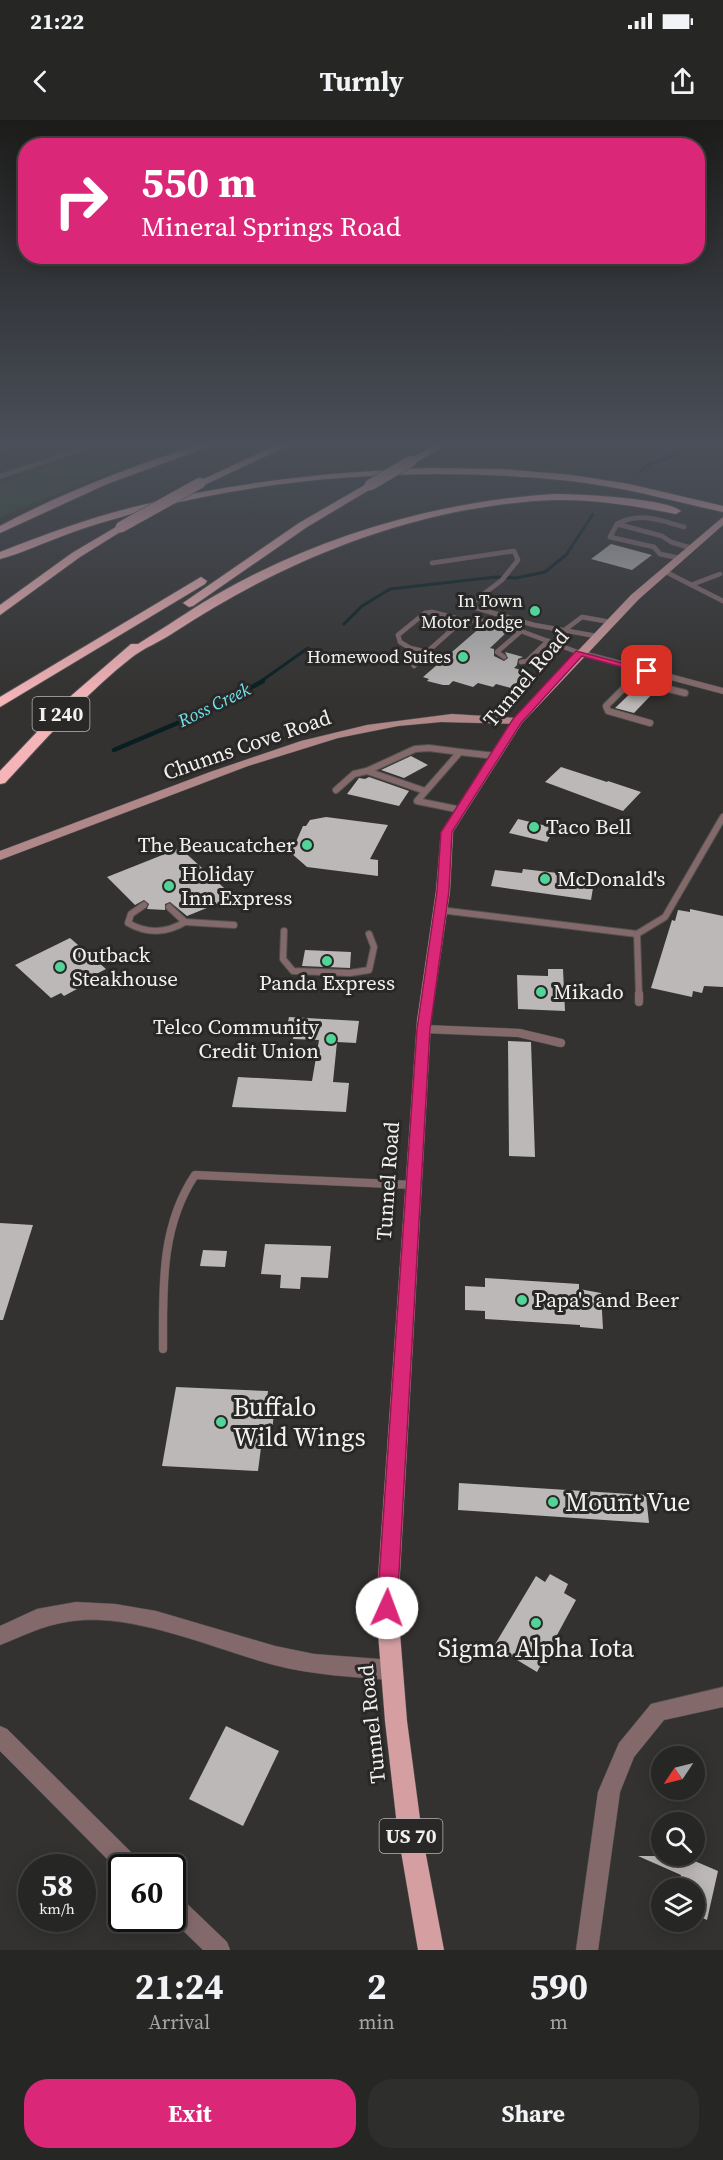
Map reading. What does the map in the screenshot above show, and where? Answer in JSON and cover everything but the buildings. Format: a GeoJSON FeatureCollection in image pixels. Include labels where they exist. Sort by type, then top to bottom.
{"type":"FeatureCollection","features":[{"type":"Feature","properties":{"kind":"highway"},"geometry":{"type":"LineString","coordinates":[[0,556],[72,529]]}},
{"type":"Feature","properties":{"kind":"highway"},"geometry":{"type":"LineString","coordinates":[[0,611],[76,555],[116,529]]}},
{"type":"Feature","properties":{"kind":"highway"},"geometry":{"type":"LineString","coordinates":[[0,703],[291,529]]}},
{"type":"Feature","properties":{"kind":"highway","name":"I 240"},"geometry":{"type":"LineString","coordinates":[[0,780],[76,698],[172,615],[297,529]]}},
{"type":"Feature","properties":{"kind":"highway"},"geometry":{"type":"LineString","coordinates":[[128,654],[147,645],[219,598],[258,578],[317,552],[384,529]]}},
{"type":"Feature","properties":{"kind":"main road","name":"Tunnel Road"},"geometry":{"type":"LineString","coordinates":[[431,1950],[410,1834],[396,1722],[387,1608],[423,1029],[440,910],[447,832],[517,721],[610,622],[710,529]]}},
{"type":"Feature","properties":{"kind":"main road","name":"Chunns Cove Road"},"geometry":{"type":"LineString","coordinates":[[0,856],[221,772],[336,735],[369,727],[454,717],[517,721]]}},
{"type":"Feature","properties":{"kind":"street"},"geometry":{"type":"LineString","coordinates":[[580,653],[723,691]]}},
{"type":"Feature","properties":{"kind":"street"},"geometry":{"type":"LineString","coordinates":[[0,1636],[17,1625],[43,1615],[71,1611],[101,1611],[136,1616],[314,1664],[392,1670]]}},
{"type":"Feature","properties":{"kind":"street"},"geometry":{"type":"LineString","coordinates":[[587,1950],[609,1792],[626,1750],[658,1711],[723,1697]]}},
{"type":"Feature","properties":{"kind":"street"},"geometry":{"type":"LineString","coordinates":[[0,1736],[117,1854]]}},
{"type":"Feature","properties":{"kind":"street"},"geometry":{"type":"LineString","coordinates":[[186,1918],[219,1950]]}},
{"type":"Feature","properties":{"kind":"lane"},"geometry":{"type":"LineString","coordinates":[[614,529],[610,537],[654,547],[660,554],[679,558]]}},
{"type":"Feature","properties":{"kind":"lane"},"geometry":{"type":"LineString","coordinates":[[637,529],[662,536],[671,542],[691,548]]}},
{"type":"Feature","properties":{"kind":"lane"},"geometry":{"type":"LineString","coordinates":[[432,562],[514,551],[518,560],[504,578],[472,603],[473,607],[534,625],[567,629],[596,636]]}},
{"type":"Feature","properties":{"kind":"lane"},"geometry":{"type":"LineString","coordinates":[[664,571],[723,601]]}},
{"type":"Feature","properties":{"kind":"lane"},"geometry":{"type":"LineString","coordinates":[[691,585],[720,574]]}},
{"type":"Feature","properties":{"kind":"lane"},"geometry":{"type":"LineString","coordinates":[[427,652],[410,648],[400,642],[398,635],[426,613],[463,620],[486,621],[580,653]]}},
{"type":"Feature","properties":{"kind":"lane"},"geometry":{"type":"LineString","coordinates":[[567,629],[582,617],[610,622]]}},
{"type":"Feature","properties":{"kind":"lane"},"geometry":{"type":"LineString","coordinates":[[414,666],[463,620]]}},
{"type":"Feature","properties":{"kind":"lane"},"geometry":{"type":"LineString","coordinates":[[504,657],[496,652],[520,632]]}},
{"type":"Feature","properties":{"kind":"lane"},"geometry":{"type":"LineString","coordinates":[[521,662],[527,661],[548,641]]}},
{"type":"Feature","properties":{"kind":"lane"},"geometry":{"type":"LineString","coordinates":[[650,723],[608,711],[606,706],[630,682],[636,681],[685,693]]}},
{"type":"Feature","properties":{"kind":"lane"},"geometry":{"type":"LineString","coordinates":[[336,790],[354,774],[367,771],[415,749],[495,756]]}},
{"type":"Feature","properties":{"kind":"lane"},"geometry":{"type":"LineString","coordinates":[[460,752],[417,801],[461,810]]}},
{"type":"Feature","properties":{"kind":"lane"},"geometry":{"type":"LineString","coordinates":[[367,771],[425,790]]}},
{"type":"Feature","properties":{"kind":"lane"},"geometry":{"type":"LineString","coordinates":[[440,910],[637,934],[665,917],[723,817]]}},
{"type":"Feature","properties":{"kind":"lane"},"geometry":{"type":"LineString","coordinates":[[144,905],[132,911],[128,922],[137,929],[149,932],[178,927],[185,922],[234,925]]}},
{"type":"Feature","properties":{"kind":"lane"},"geometry":{"type":"LineString","coordinates":[[169,907],[185,922]]}},
{"type":"Feature","properties":{"kind":"lane"},"geometry":{"type":"LineString","coordinates":[[284,931],[283,962],[286,968],[293,971],[350,973],[369,970],[374,947],[369,934]]}},
{"type":"Feature","properties":{"kind":"lane"},"geometry":{"type":"LineString","coordinates":[[637,934],[639,1002]]}},
{"type":"Feature","properties":{"kind":"lane"},"geometry":{"type":"LineString","coordinates":[[423,1029],[519,1034],[561,1043]]}},
{"type":"Feature","properties":{"kind":"lane"},"geometry":{"type":"LineString","coordinates":[[163,1349],[163,1274],[178,1201],[195,1175],[413,1185]]}},
{"type":"Feature","properties":{"kind":"waterway","name":"Ross Creek"},"geometry":{"type":"LineString","coordinates":[[344,624],[362,606],[390,589],[496,577],[516,578],[545,572],[566,555],[583,529]]}},
{"type":"Feature","properties":{"kind":"waterway","name":"Ross Creek"},"geometry":{"type":"LineString","coordinates":[[260,682],[308,648]]}},
{"type":"Feature","properties":{"kind":"waterway","name":"Ross Creek"},"geometry":{"type":"LineString","coordinates":[[114,750],[215,707],[263,681]]}},
{"type":"Feature","properties":{"kind":"place","name":"In Town Motor Lodge"},"geometry":{"type":"Point","coordinates":[535,611]}},
{"type":"Feature","properties":{"kind":"place","name":"Homewood Suites"},"geometry":{"type":"Point","coordinates":[463,657]}},
{"type":"Feature","properties":{"kind":"place","name":"Taco Bell"},"geometry":{"type":"Point","coordinates":[534,827]}},
{"type":"Feature","properties":{"kind":"place","name":"The Beaucatcher"},"geometry":{"type":"Point","coordinates":[307,845]}},
{"type":"Feature","properties":{"kind":"place","name":"McDonald's"},"geometry":{"type":"Point","coordinates":[545,879]}},
{"type":"Feature","properties":{"kind":"place","name":"Holiday Inn Express"},"geometry":{"type":"Point","coordinates":[169,886]}},
{"type":"Feature","properties":{"kind":"place","name":"Panda Express"},"geometry":{"type":"Point","coordinates":[327,961]}},
{"type":"Feature","properties":{"kind":"place","name":"Outback Steakhouse"},"geometry":{"type":"Point","coordinates":[60,967]}},
{"type":"Feature","properties":{"kind":"place","name":"Mikado"},"geometry":{"type":"Point","coordinates":[541,992]}},
{"type":"Feature","properties":{"kind":"place","name":"Telco Community Credit Union"},"geometry":{"type":"Point","coordinates":[331,1039]}},
{"type":"Feature","properties":{"kind":"place","name":"Papa's and Beer"},"geometry":{"type":"Point","coordinates":[522,1300]}},
{"type":"Feature","properties":{"kind":"place","name":"Buffalo Wild Wings"},"geometry":{"type":"Point","coordinates":[221,1422]}},
{"type":"Feature","properties":{"kind":"place","name":"Mount Vue"},"geometry":{"type":"Point","coordinates":[553,1502]}},
{"type":"Feature","properties":{"kind":"place","name":"Sigma Alpha Iota"},"geometry":{"type":"Point","coordinates":[536,1623]}},
{"type":"Feature","properties":{"kind":"route"},"geometry":{"type":"LineString","coordinates":[[387,1608],[423,1029],[443,891],[447,832],[517,721],[580,653],[647,671]]}}]}
